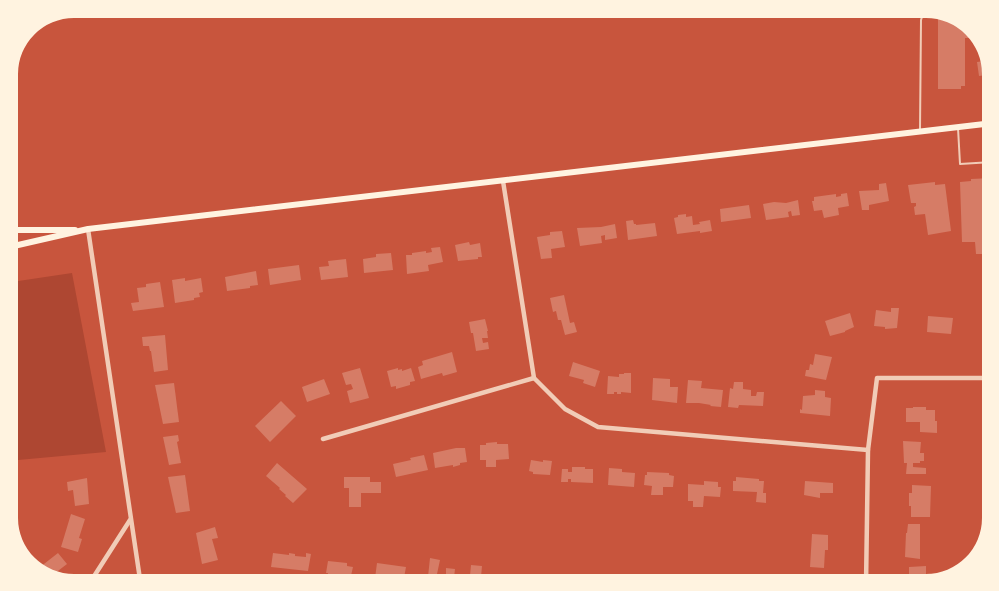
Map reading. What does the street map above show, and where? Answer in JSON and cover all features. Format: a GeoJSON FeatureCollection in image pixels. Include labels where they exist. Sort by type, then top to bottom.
{"type":"FeatureCollection","features":[{"type":"Feature","properties":{"kind":"main road"},"geometry":{"type":"LineString","coordinates":[[18,230],[88,229],[981,124]]}},
{"type":"Feature","properties":{"kind":"main road"},"geometry":{"type":"LineString","coordinates":[[18,245],[88,229]]}},
{"type":"Feature","properties":{"kind":"street"},"geometry":{"type":"LineString","coordinates":[[503,181],[534,378],[565,409],[598,427],[868,450]]}},
{"type":"Feature","properties":{"kind":"street"},"geometry":{"type":"LineString","coordinates":[[88,229],[139,574]]}},
{"type":"Feature","properties":{"kind":"street"},"geometry":{"type":"LineString","coordinates":[[323,439],[534,378]]}},
{"type":"Feature","properties":{"kind":"street"},"geometry":{"type":"LineString","coordinates":[[866,574],[868,450],[877,378],[982,378]]}},
{"type":"Feature","properties":{"kind":"street"},"geometry":{"type":"LineString","coordinates":[[96,574],[131,519]]}},
{"type":"Feature","properties":{"kind":"lane"},"geometry":{"type":"LineString","coordinates":[[920,131],[921,18]]}},
{"type":"Feature","properties":{"kind":"lane"},"geometry":{"type":"LineString","coordinates":[[958,127],[960,164],[981,163]]}},
{"type":"Feature","properties":{"kind":"shaded area"},"geometry":{"type":"Polygon","coordinates":[[[72,273],[106,452],[18,460],[18,281],[72,273]]]}},
{"type":"Feature","properties":{"kind":"building"},"geometry":{"type":"Polygon","coordinates":[[[938,19],[954,25],[969,38],[965,38],[965,86],[961,86],[961,89],[938,89],[938,19]]]}},
{"type":"Feature","properties":{"kind":"building"},"geometry":{"type":"Polygon","coordinates":[[[977,62],[980,62],[981,76],[979,76],[977,62]]]}},
{"type":"Feature","properties":{"kind":"building"},"geometry":{"type":"Polygon","coordinates":[[[981,179],[981,254],[976,254],[975,242],[962,242],[960,182],[981,179]]]}},
{"type":"Feature","properties":{"kind":"building"},"geometry":{"type":"Polygon","coordinates":[[[935,182],[935,185],[945,184],[951,231],[928,235],[925,214],[915,215],[916,203],[911,203],[908,185],[935,182]]]}},
{"type":"Feature","properties":{"kind":"building"},"geometry":{"type":"Polygon","coordinates":[[[886,183],[889,201],[869,205],[869,210],[862,210],[859,191],[879,190],[879,184],[886,183]]]}},
{"type":"Feature","properties":{"kind":"building"},"geometry":{"type":"Polygon","coordinates":[[[847,193],[849,206],[838,208],[839,215],[824,218],[822,210],[814,211],[814,197],[836,194],[836,197],[847,193]]]}},
{"type":"Feature","properties":{"kind":"building"},"geometry":{"type":"Polygon","coordinates":[[[798,200],[800,215],[792,216],[791,211],[788,212],[789,217],[766,220],[763,204],[798,200]]]}},
{"type":"Feature","properties":{"kind":"building"},"geometry":{"type":"Polygon","coordinates":[[[749,205],[751,218],[721,222],[720,209],[749,205]]]}},
{"type":"Feature","properties":{"kind":"building"},"geometry":{"type":"Polygon","coordinates":[[[686,214],[686,217],[692,216],[693,225],[710,220],[712,231],[677,234],[674,218],[686,214]]]}},
{"type":"Feature","properties":{"kind":"building"},"geometry":{"type":"Polygon","coordinates":[[[633,220],[636,225],[655,223],[657,236],[628,240],[626,221],[633,220]]]}},
{"type":"Feature","properties":{"kind":"building"},"geometry":{"type":"Polygon","coordinates":[[[615,224],[617,238],[605,240],[605,235],[601,236],[602,243],[580,246],[577,228],[615,224]]]}},
{"type":"Feature","properties":{"kind":"building"},"geometry":{"type":"Polygon","coordinates":[[[562,231],[565,247],[551,249],[552,258],[541,259],[537,237],[562,231]]]}},
{"type":"Feature","properties":{"kind":"building"},"geometry":{"type":"Polygon","coordinates":[[[469,242],[470,245],[480,243],[482,257],[458,261],[455,245],[469,242]]]}},
{"type":"Feature","properties":{"kind":"building"},"geometry":{"type":"Polygon","coordinates":[[[440,247],[443,262],[428,265],[429,271],[407,274],[406,255],[432,252],[431,248],[440,247]]]}},
{"type":"Feature","properties":{"kind":"building"},"geometry":{"type":"Polygon","coordinates":[[[391,253],[393,270],[364,273],[363,259],[376,257],[376,254],[391,253]]]}},
{"type":"Feature","properties":{"kind":"building"},"geometry":{"type":"Polygon","coordinates":[[[346,259],[348,277],[321,280],[319,267],[329,266],[328,261],[346,259]]]}},
{"type":"Feature","properties":{"kind":"building"},"geometry":{"type":"Polygon","coordinates":[[[299,265],[301,280],[270,285],[268,269],[299,265]]]}},
{"type":"Feature","properties":{"kind":"building"},"geometry":{"type":"Polygon","coordinates":[[[256,271],[258,285],[227,291],[225,277],[256,271]]]}},
{"type":"Feature","properties":{"kind":"building"},"geometry":{"type":"Polygon","coordinates":[[[185,278],[185,281],[201,278],[203,292],[194,300],[175,303],[172,280],[185,278]]]}},
{"type":"Feature","properties":{"kind":"building"},"geometry":{"type":"Polygon","coordinates":[[[160,282],[164,307],[133,311],[131,303],[139,302],[137,288],[160,282]]]}},
{"type":"Feature","properties":{"kind":"building"},"geometry":{"type":"Polygon","coordinates":[[[564,295],[570,323],[574,322],[577,332],[565,335],[561,320],[558,320],[556,311],[553,312],[550,298],[564,295]]]}},
{"type":"Feature","properties":{"kind":"building"},"geometry":{"type":"Polygon","coordinates":[[[891,308],[899,308],[897,328],[874,326],[876,310],[891,312],[891,308]]]}},
{"type":"Feature","properties":{"kind":"building"},"geometry":{"type":"Polygon","coordinates":[[[850,313],[854,327],[830,336],[825,321],[850,313]]]}},
{"type":"Feature","properties":{"kind":"building"},"geometry":{"type":"Polygon","coordinates":[[[928,316],[953,318],[951,334],[927,332],[928,316]]]}},
{"type":"Feature","properties":{"kind":"building"},"geometry":{"type":"Polygon","coordinates":[[[485,319],[488,338],[482,338],[483,343],[488,342],[489,349],[476,351],[469,322],[485,319]]]}},
{"type":"Feature","properties":{"kind":"building"},"geometry":{"type":"Polygon","coordinates":[[[165,335],[168,370],[154,372],[151,351],[149,346],[143,346],[142,337],[165,335]]]}},
{"type":"Feature","properties":{"kind":"building"},"geometry":{"type":"Polygon","coordinates":[[[452,352],[457,372],[421,379],[418,367],[423,365],[422,361],[452,352]]]}},
{"type":"Feature","properties":{"kind":"building"},"geometry":{"type":"Polygon","coordinates":[[[815,354],[832,357],[826,380],[805,376],[810,364],[813,365],[815,354]]]}},
{"type":"Feature","properties":{"kind":"building"},"geometry":{"type":"Polygon","coordinates":[[[573,362],[600,371],[595,387],[583,383],[584,380],[569,376],[573,362]]]}},
{"type":"Feature","properties":{"kind":"building"},"geometry":{"type":"Polygon","coordinates":[[[360,368],[369,398],[350,403],[347,391],[353,389],[351,384],[346,385],[342,373],[360,368]]]}},
{"type":"Feature","properties":{"kind":"building"},"geometry":{"type":"Polygon","coordinates":[[[398,368],[402,371],[411,368],[415,381],[396,389],[396,386],[391,387],[387,371],[398,368]]]}},
{"type":"Feature","properties":{"kind":"building"},"geometry":{"type":"Polygon","coordinates":[[[631,373],[631,393],[607,394],[608,376],[619,377],[619,374],[631,373]]]}},
{"type":"Feature","properties":{"kind":"building"},"geometry":{"type":"Polygon","coordinates":[[[653,378],[670,379],[670,387],[678,387],[677,403],[652,400],[653,378]]]}},
{"type":"Feature","properties":{"kind":"building"},"geometry":{"type":"Polygon","coordinates":[[[324,379],[330,394],[307,402],[302,387],[324,379]]]}},
{"type":"Feature","properties":{"kind":"building"},"geometry":{"type":"Polygon","coordinates":[[[688,380],[702,381],[701,388],[723,390],[721,407],[686,403],[688,380]]]}},
{"type":"Feature","properties":{"kind":"building"},"geometry":{"type":"Polygon","coordinates":[[[734,382],[743,382],[743,389],[751,390],[751,396],[764,392],[763,406],[728,407],[730,388],[733,389],[734,382]]]}},
{"type":"Feature","properties":{"kind":"building"},"geometry":{"type":"Polygon","coordinates":[[[174,383],[179,422],[163,424],[155,385],[174,383]]]}},
{"type":"Feature","properties":{"kind":"building"},"geometry":{"type":"Polygon","coordinates":[[[815,390],[825,391],[825,397],[831,398],[830,416],[800,413],[803,396],[815,395],[815,390]]]}},
{"type":"Feature","properties":{"kind":"building"},"geometry":{"type":"Polygon","coordinates":[[[281,401],[296,416],[270,442],[255,426],[281,401]]]}},
{"type":"Feature","properties":{"kind":"building"},"geometry":{"type":"Polygon","coordinates":[[[906,408],[935,410],[937,433],[920,432],[920,422],[906,422],[906,408]]]}},
{"type":"Feature","properties":{"kind":"building"},"geometry":{"type":"Polygon","coordinates":[[[178,435],[181,463],[169,465],[163,437],[178,435]]]}},
{"type":"Feature","properties":{"kind":"building"},"geometry":{"type":"Polygon","coordinates":[[[903,441],[921,442],[920,453],[924,453],[924,461],[913,463],[913,467],[926,468],[926,474],[906,474],[903,441]]]}},
{"type":"Feature","properties":{"kind":"building"},"geometry":{"type":"Polygon","coordinates":[[[497,442],[508,444],[509,459],[496,460],[496,467],[486,467],[486,460],[480,460],[480,445],[497,442]]]}},
{"type":"Feature","properties":{"kind":"building"},"geometry":{"type":"Polygon","coordinates":[[[465,448],[467,462],[453,467],[435,468],[433,453],[465,448]]]}},
{"type":"Feature","properties":{"kind":"building"},"geometry":{"type":"Polygon","coordinates":[[[424,455],[428,470],[396,477],[393,464],[424,455]]]}},
{"type":"Feature","properties":{"kind":"building"},"geometry":{"type":"Polygon","coordinates":[[[531,460],[552,461],[550,475],[533,474],[529,471],[531,460]]]}},
{"type":"Feature","properties":{"kind":"building"},"geometry":{"type":"Polygon","coordinates":[[[277,463],[307,489],[293,503],[266,476],[277,463]]]}},
{"type":"Feature","properties":{"kind":"building"},"geometry":{"type":"Polygon","coordinates":[[[572,467],[593,469],[593,483],[571,482],[571,479],[561,482],[562,469],[572,472],[572,467]]]}},
{"type":"Feature","properties":{"kind":"building"},"geometry":{"type":"Polygon","coordinates":[[[609,468],[635,473],[634,487],[608,485],[609,468]]]}},
{"type":"Feature","properties":{"kind":"building"},"geometry":{"type":"Polygon","coordinates":[[[647,472],[669,473],[674,476],[673,487],[663,487],[663,495],[651,495],[652,486],[644,485],[647,472]]]}},
{"type":"Feature","properties":{"kind":"building"},"geometry":{"type":"Polygon","coordinates":[[[185,475],[190,511],[176,513],[168,477],[185,475]]]}},
{"type":"Feature","properties":{"kind":"building"},"geometry":{"type":"Polygon","coordinates":[[[344,477],[370,477],[370,482],[381,482],[381,493],[361,493],[361,507],[349,507],[349,488],[344,488],[344,477]]]}},
{"type":"Feature","properties":{"kind":"building"},"geometry":{"type":"Polygon","coordinates":[[[736,477],[764,481],[766,503],[756,502],[757,492],[733,491],[736,477]]]}},
{"type":"Feature","properties":{"kind":"building"},"geometry":{"type":"Polygon","coordinates":[[[87,478],[89,504],[75,506],[73,490],[68,491],[67,482],[87,478]]]}},
{"type":"Feature","properties":{"kind":"building"},"geometry":{"type":"Polygon","coordinates":[[[704,481],[718,482],[718,487],[721,487],[720,497],[704,496],[703,507],[693,507],[693,501],[688,501],[688,484],[704,485],[704,481]]]}},
{"type":"Feature","properties":{"kind":"building"},"geometry":{"type":"Polygon","coordinates":[[[805,481],[833,483],[833,493],[820,493],[820,498],[804,495],[805,481]]]}},
{"type":"Feature","properties":{"kind":"building"},"geometry":{"type":"Polygon","coordinates":[[[912,485],[931,486],[930,517],[911,517],[909,493],[912,493],[912,485]]]}},
{"type":"Feature","properties":{"kind":"building"},"geometry":{"type":"Polygon","coordinates":[[[71,514],[85,519],[78,552],[61,547],[71,514]]]}},
{"type":"Feature","properties":{"kind":"building"},"geometry":{"type":"Polygon","coordinates":[[[908,524],[920,524],[920,559],[905,557],[908,524]]]}},
{"type":"Feature","properties":{"kind":"building"},"geometry":{"type":"Polygon","coordinates":[[[215,527],[218,538],[212,539],[218,560],[202,564],[196,533],[215,527]]]}},
{"type":"Feature","properties":{"kind":"building"},"geometry":{"type":"Polygon","coordinates":[[[812,534],[828,535],[824,568],[810,567],[812,534]]]}},
{"type":"Feature","properties":{"kind":"building"},"geometry":{"type":"Polygon","coordinates":[[[58,553],[67,564],[57,571],[43,565],[58,553]]]}},
{"type":"Feature","properties":{"kind":"building"},"geometry":{"type":"Polygon","coordinates":[[[273,553],[306,557],[306,553],[311,554],[308,571],[271,567],[273,553]]]}},
{"type":"Feature","properties":{"kind":"building"},"geometry":{"type":"Polygon","coordinates":[[[430,558],[440,560],[437,574],[428,574],[430,558]]]}},
{"type":"Feature","properties":{"kind":"building"},"geometry":{"type":"Polygon","coordinates":[[[328,561],[347,563],[347,566],[353,567],[351,574],[326,573],[328,561]]]}},
{"type":"Feature","properties":{"kind":"building"},"geometry":{"type":"Polygon","coordinates":[[[377,563],[406,567],[405,574],[376,574],[377,563]]]}},
{"type":"Feature","properties":{"kind":"building"},"geometry":{"type":"Polygon","coordinates":[[[471,565],[482,566],[481,574],[470,574],[471,565]]]}},
{"type":"Feature","properties":{"kind":"building"},"geometry":{"type":"Polygon","coordinates":[[[926,566],[926,574],[909,574],[909,567],[926,566]]]}},
{"type":"Feature","properties":{"kind":"building"},"geometry":{"type":"Polygon","coordinates":[[[446,568],[455,569],[454,574],[446,574],[446,568]]]}}]}
